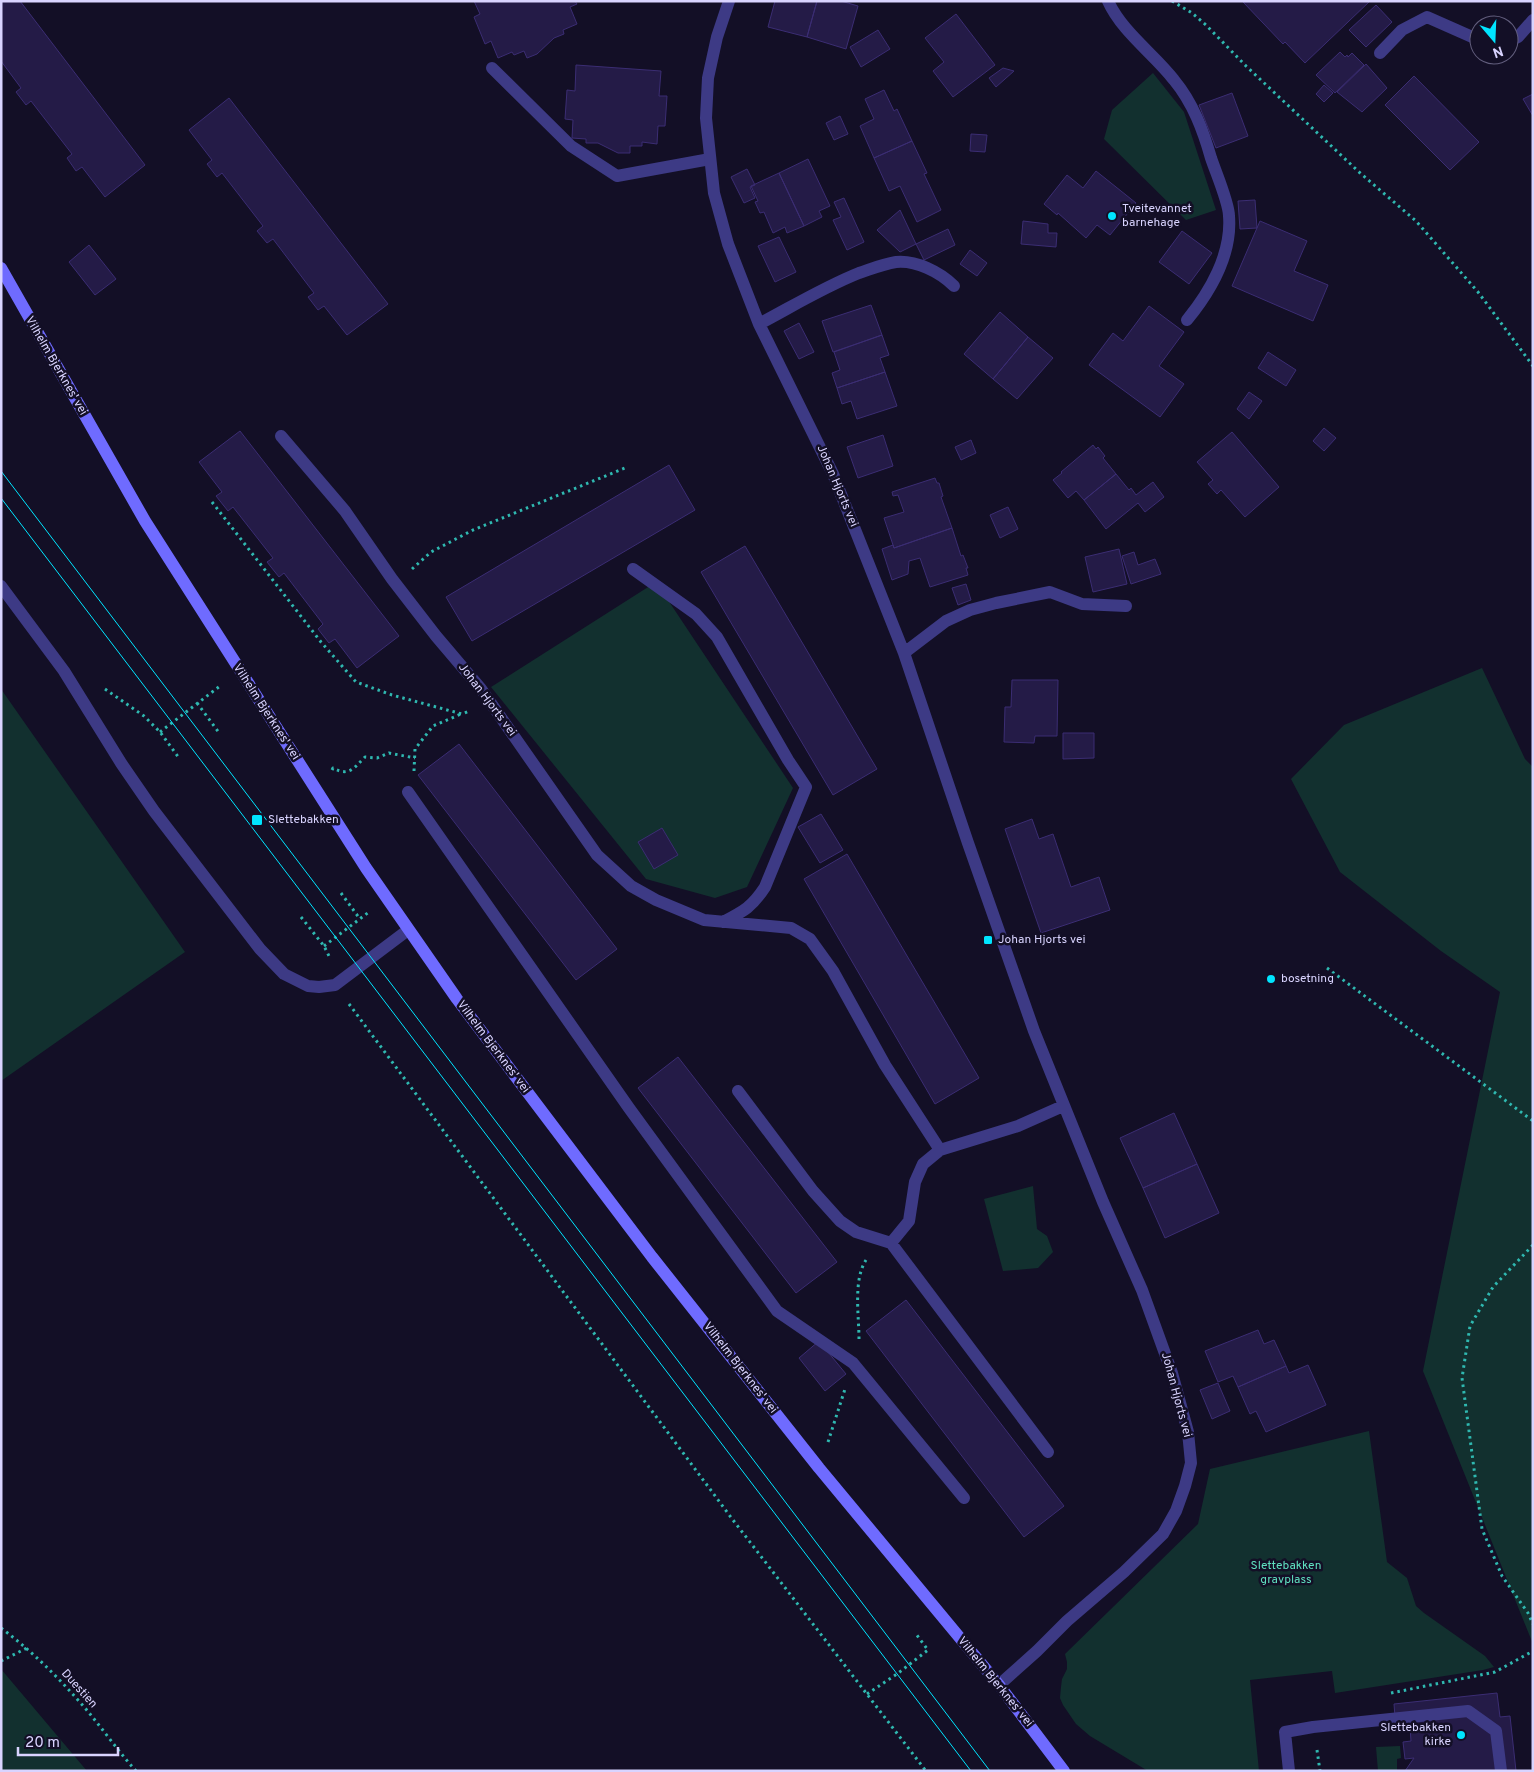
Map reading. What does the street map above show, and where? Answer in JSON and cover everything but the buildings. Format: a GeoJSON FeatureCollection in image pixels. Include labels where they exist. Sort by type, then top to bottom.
{"type":"FeatureCollection","features":[{"type":"Feature","properties":{"kind":"main road","name":"Vilhelm Bjerknes' vei"},"geometry":{"type":"LineString","coordinates":[[1,268],[145,521],[252,691],[456,1000],[664,1272],[819,1468],[999,1685],[1064,1771]]}},
{"type":"Feature","properties":{"kind":"street","name":"Johan Hjorts vei"},"geometry":{"type":"LineString","coordinates":[[729,1],[717,37],[708,78],[706,118],[714,193],[728,244],[759,324],[833,474],[904,653],[1031,1023],[1063,1106],[1142,1290],[1172,1373],[1188,1432],[1190,1463],[1185,1486],[1176,1511],[1163,1534],[1124,1572],[1067,1621],[999,1685]]}},
{"type":"Feature","properties":{"kind":"street"},"geometry":{"type":"LineString","coordinates":[[1108,1],[1126,27],[1186,94],[1204,134],[1230,215],[1227,244],[1221,262],[1201,304],[1187,320]]}},
{"type":"Feature","properties":{"kind":"street"},"geometry":{"type":"LineString","coordinates":[[1380,53],[1402,30],[1427,17],[1469,36]]}},
{"type":"Feature","properties":{"kind":"street"},"geometry":{"type":"LineString","coordinates":[[1519,37],[1533,20]]}},
{"type":"Feature","properties":{"kind":"street"},"geometry":{"type":"LineString","coordinates":[[492,68],[572,146],[617,176],[710,159]]}},
{"type":"Feature","properties":{"kind":"street"},"geometry":{"type":"LineString","coordinates":[[759,324],[814,292],[881,265],[897,262],[909,263],[939,273],[954,286]]}},
{"type":"Feature","properties":{"kind":"street","name":"Johan Hjorts vei"},"geometry":{"type":"LineString","coordinates":[[281,436],[345,512],[395,583],[491,704],[597,855],[631,886],[656,900],[704,920],[791,928],[810,939],[833,970],[885,1065],[940,1150]]}},
{"type":"Feature","properties":{"kind":"street"},"geometry":{"type":"LineString","coordinates":[[633,569],[696,614],[717,637],[788,760],[806,787],[765,887],[756,901],[744,911],[723,922]]}},
{"type":"Feature","properties":{"kind":"street"},"geometry":{"type":"LineString","coordinates":[[1,586],[64,671],[137,788],[260,949],[284,974],[308,986],[335,985],[408,930]]}},
{"type":"Feature","properties":{"kind":"street"},"geometry":{"type":"LineString","coordinates":[[904,653],[946,621],[970,610],[1014,599],[1050,592],[1082,604],[1126,606]]}},
{"type":"Feature","properties":{"kind":"street"},"geometry":{"type":"LineString","coordinates":[[408,792],[640,1124],[777,1311],[853,1363],[964,1498]]}},
{"type":"Feature","properties":{"kind":"street"},"geometry":{"type":"LineString","coordinates":[[738,1091],[813,1190],[840,1220],[856,1232],[891,1243],[1048,1452]]}},
{"type":"Feature","properties":{"kind":"street"},"geometry":{"type":"LineString","coordinates":[[891,1243],[909,1221],[915,1182],[923,1164],[940,1150],[1018,1126],[1063,1106]]}},
{"type":"Feature","properties":{"kind":"street"},"geometry":{"type":"LineString","coordinates":[[1289,1771],[1285,1732],[1313,1727],[1468,1711],[1496,1731],[1501,1771]]}},
{"type":"Feature","properties":{"kind":"path"},"geometry":{"type":"LineString","coordinates":[[1172,1],[1192,13],[1206,25],[1246,66],[1359,172],[1416,221],[1478,292],[1533,366]]}},
{"type":"Feature","properties":{"kind":"path"},"geometry":{"type":"LineString","coordinates":[[395,583],[431,552],[472,530],[625,468]]}},
{"type":"Feature","properties":{"kind":"path"},"geometry":{"type":"LineString","coordinates":[[212,502],[321,642],[356,682],[392,695],[462,714]]}},
{"type":"Feature","properties":{"kind":"path"},"geometry":{"type":"LineString","coordinates":[[64,671],[90,678],[144,716],[160,732],[180,758]]}},
{"type":"Feature","properties":{"kind":"path"},"geometry":{"type":"LineString","coordinates":[[160,732],[220,686]]}},
{"type":"Feature","properties":{"kind":"path"},"geometry":{"type":"LineString","coordinates":[[197,703],[220,734]]}},
{"type":"Feature","properties":{"kind":"path"},"geometry":{"type":"LineString","coordinates":[[408,792],[414,772],[415,749],[433,726],[491,704]]}},
{"type":"Feature","properties":{"kind":"path"},"geometry":{"type":"LineString","coordinates":[[333,768],[342,773],[348,772],[366,757],[377,758],[389,753],[415,758]]}},
{"type":"Feature","properties":{"kind":"path"},"geometry":{"type":"LineString","coordinates":[[341,893],[360,919]]}},
{"type":"Feature","properties":{"kind":"path"},"geometry":{"type":"LineString","coordinates":[[324,946],[369,912]]}},
{"type":"Feature","properties":{"kind":"path"},"geometry":{"type":"LineString","coordinates":[[301,917],[324,946],[330,957],[329,966],[335,985],[733,1520],[926,1771]]}},
{"type":"Feature","properties":{"kind":"path"},"geometry":{"type":"LineString","coordinates":[[1326,968],[1533,1121]]}},
{"type":"Feature","properties":{"kind":"path"},"geometry":{"type":"LineString","coordinates":[[1533,1245],[1493,1287],[1470,1326],[1462,1378],[1482,1529],[1502,1576],[1528,1613],[1533,1624]]}},
{"type":"Feature","properties":{"kind":"path","name":"Duestien"},"geometry":{"type":"LineString","coordinates":[[1,1628],[27,1648],[84,1706],[116,1749],[136,1771]]}},
{"type":"Feature","properties":{"kind":"path"},"geometry":{"type":"LineString","coordinates":[[867,1694],[928,1650],[916,1634]]}},
{"type":"Feature","properties":{"kind":"path"},"geometry":{"type":"LineString","coordinates":[[1,1661],[27,1648]]}},
{"type":"Feature","properties":{"kind":"path"},"geometry":{"type":"LineString","coordinates":[[1495,1672],[1533,1651]]}},
{"type":"Feature","properties":{"kind":"green space"},"geometry":{"type":"Polygon","coordinates":[[[1153,73],[1184,112],[1216,210],[1186,220],[1104,139],[1112,110],[1153,73]]]}},
{"type":"Feature","properties":{"kind":"green space"},"geometry":{"type":"Polygon","coordinates":[[[656,582],[793,788],[747,887],[715,898],[646,879],[491,687],[656,582]]]}},
{"type":"Feature","properties":{"kind":"green space"},"geometry":{"type":"Polygon","coordinates":[[[1482,668],[1525,759],[1533,767],[1533,1644],[1423,1371],[1500,992],[1441,951],[1340,872],[1291,779],[1344,725],[1482,668]]]}},
{"type":"Feature","properties":{"kind":"green space"},"geometry":{"type":"Polygon","coordinates":[[[1,689],[185,952],[1,1081],[1,689]]]}},
{"type":"Feature","properties":{"kind":"green space"},"geometry":{"type":"Polygon","coordinates":[[[1033,1186],[1037,1229],[1047,1236],[1053,1252],[1038,1268],[1003,1271],[984,1199],[1033,1186]]]}},
{"type":"Feature","properties":{"kind":"green space","name":"Slettebakken gravplass"},"geometry":{"type":"Polygon","coordinates":[[[1369,1431],[1387,1562],[1407,1578],[1416,1606],[1485,1656],[1494,1667],[1335,1693],[1332,1671],[1250,1680],[1259,1771],[1148,1771],[1090,1736],[1076,1724],[1060,1698],[1062,1679],[1067,1669],[1065,1654],[1198,1524],[1210,1469],[1369,1431]]]}},
{"type":"Feature","properties":{"kind":"green space"},"geometry":{"type":"Polygon","coordinates":[[[1,1669],[87,1771],[1,1771],[1,1669]]]}},
{"type":"Feature","properties":{"kind":"green space"},"geometry":{"type":"Polygon","coordinates":[[[1400,1746],[1401,1758],[1397,1759],[1397,1771],[1378,1771],[1376,1747],[1400,1746]]]}},
{"type":"Feature","properties":{"kind":"tram line"},"geometry":{"type":"LineString","coordinates":[[1,471],[990,1771]]}},
{"type":"Feature","properties":{"kind":"tram line"},"geometry":{"type":"LineString","coordinates":[[1,498],[971,1771]]}},
{"type":"Feature","properties":{"kind":"place","name":"Tveitevannet barnehage"},"geometry":{"type":"Point","coordinates":[1112,216]}},
{"type":"Feature","properties":{"kind":"place","name":"Slettebakken"},"geometry":{"type":"Point","coordinates":[257,820]}},
{"type":"Feature","properties":{"kind":"place","name":"Johan Hjorts vei"},"geometry":{"type":"Point","coordinates":[988,940]}},
{"type":"Feature","properties":{"kind":"place","name":"bosetning"},"geometry":{"type":"Point","coordinates":[1271,979]}},
{"type":"Feature","properties":{"kind":"place","name":"Slettebakken kirke"},"geometry":{"type":"Point","coordinates":[1461,1735]}}]}
